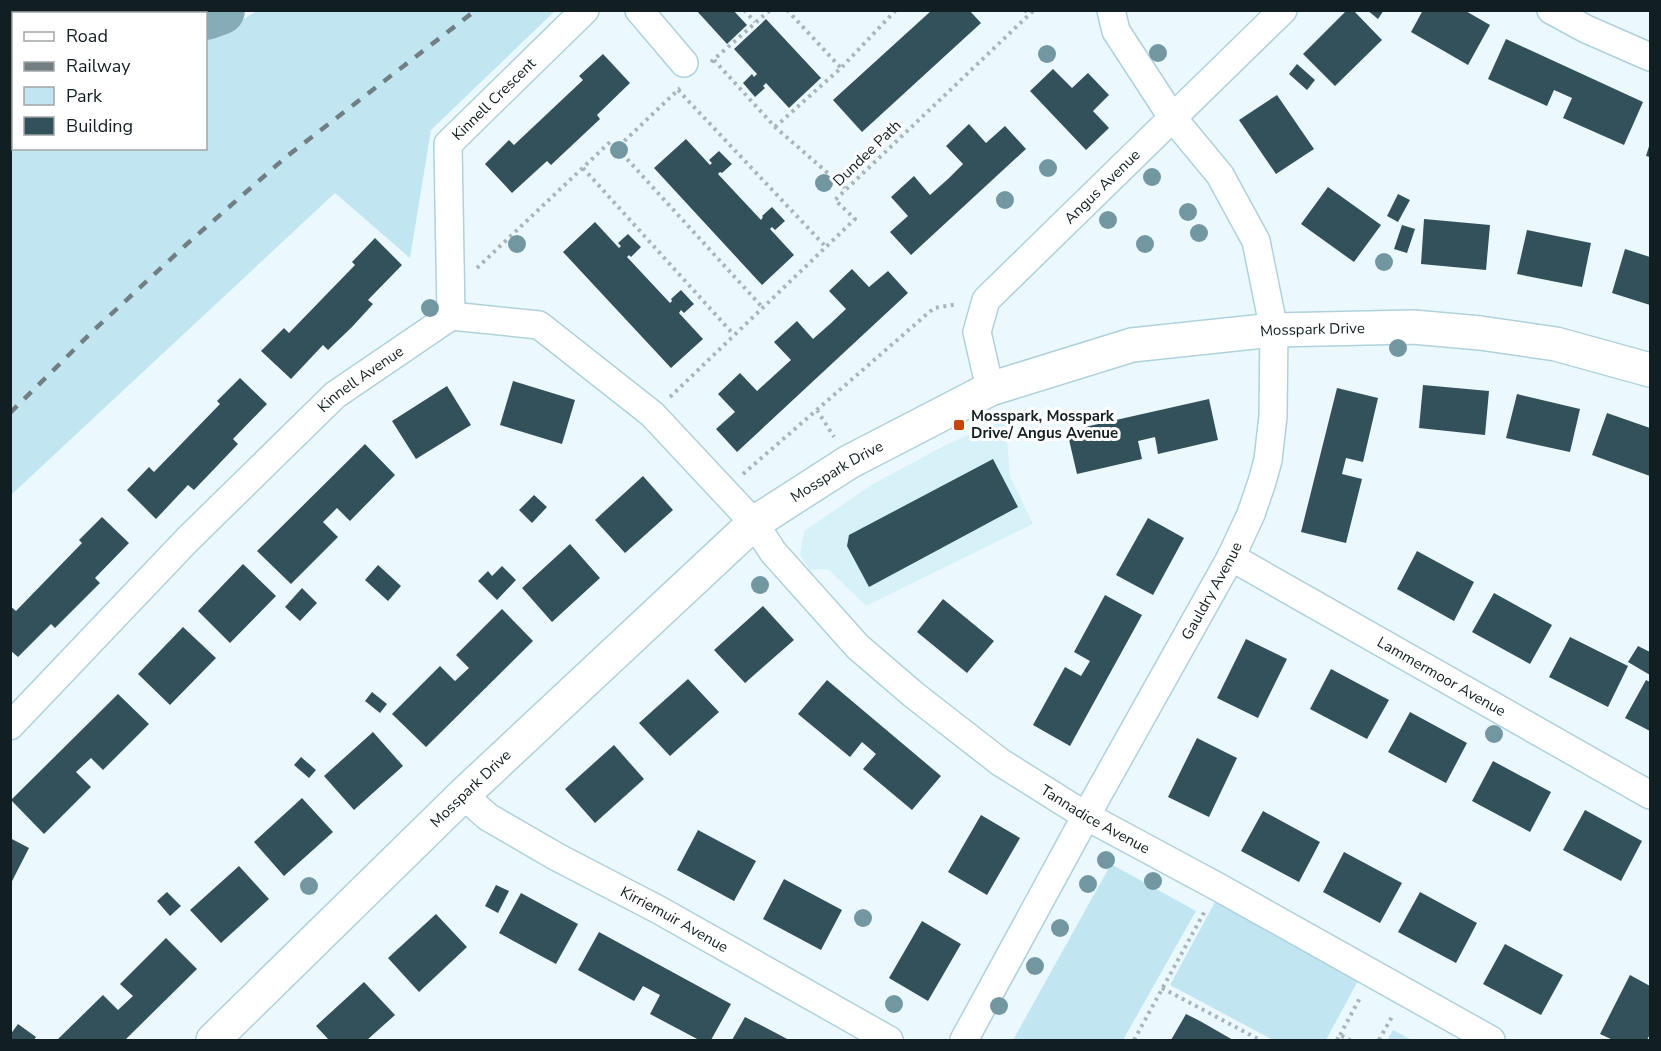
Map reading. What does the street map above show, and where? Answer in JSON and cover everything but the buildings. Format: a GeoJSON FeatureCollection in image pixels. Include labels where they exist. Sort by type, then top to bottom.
{"type":"FeatureCollection","features":[{"type":"Feature","properties":{"kind":"street","name":"Kinnell Crescent"},"geometry":{"type":"LineString","coordinates":[[451,305],[448,144],[585,10]]}},
{"type":"Feature","properties":{"kind":"street"},"geometry":{"type":"LineString","coordinates":[[639,10],[692,70]]}},
{"type":"Feature","properties":{"kind":"street","name":"Gauldry Avenue"},"geometry":{"type":"LineString","coordinates":[[964,1041],[1086,816],[1231,557],[1251,514],[1268,460],[1273,416],[1274,330],[1256,241],[1220,175],[1172,117],[1116,32],[1111,10]]}},
{"type":"Feature","properties":{"kind":"street","name":"Angus Avenue"},"geometry":{"type":"LineString","coordinates":[[990,389],[977,332],[986,300],[1283,10]]}},
{"type":"Feature","properties":{"kind":"street"},"geometry":{"type":"LineString","coordinates":[[1551,10],[1586,29],[1650,57]]}},
{"type":"Feature","properties":{"kind":"street"},"geometry":{"type":"LineString","coordinates":[[451,305],[539,325],[652,414],[754,523]]}},
{"type":"Feature","properties":{"kind":"street","name":"Kinnell Avenue"},"geometry":{"type":"LineString","coordinates":[[10,726],[187,540],[335,395],[451,305]]}},
{"type":"Feature","properties":{"kind":"street","name":"Mosspark Drive"},"geometry":{"type":"LineString","coordinates":[[213,1041],[463,795],[754,523],[849,462],[990,389],[1132,345],[1274,330],[1413,327],[1480,333],[1556,344],[1650,370]]}},
{"type":"Feature","properties":{"kind":"street","name":"Tannadice Avenue"},"geometry":{"type":"LineString","coordinates":[[754,523],[773,552],[858,647],[914,695],[1000,762],[1086,816],[1218,887],[1491,1041]]}},
{"type":"Feature","properties":{"kind":"street","name":"Lammermoor Avenue"},"geometry":{"type":"LineString","coordinates":[[1231,557],[1650,795]]}},
{"type":"Feature","properties":{"kind":"street","name":"Kirriemuir Avenue"},"geometry":{"type":"LineString","coordinates":[[463,795],[488,817],[557,857],[669,916],[889,1041]]}},
{"type":"Feature","properties":{"kind":"path"},"geometry":{"type":"LineString","coordinates":[[744,10],[755,22]]}},
{"type":"Feature","properties":{"kind":"path"},"geometry":{"type":"LineString","coordinates":[[616,148],[678,90],[692,70],[714,60],[770,10]]}},
{"type":"Feature","properties":{"kind":"path"},"geometry":{"type":"LineString","coordinates":[[788,10],[841,68]]}},
{"type":"Feature","properties":{"kind":"path"},"geometry":{"type":"LineString","coordinates":[[776,127],[841,68],[896,10]]}},
{"type":"Feature","properties":{"kind":"path"},"geometry":{"type":"LineString","coordinates":[[1025,10],[1029,15]]}},
{"type":"Feature","properties":{"kind":"path","name":"Dundee Path"},"geometry":{"type":"LineString","coordinates":[[652,414],[855,219],[835,200],[1034,10]]}},
{"type":"Feature","properties":{"kind":"path"},"geometry":{"type":"LineString","coordinates":[[714,60],[776,127],[846,189]]}},
{"type":"Feature","properties":{"kind":"path"},"geometry":{"type":"LineString","coordinates":[[678,90],[826,247]]}},
{"type":"Feature","properties":{"kind":"path"},"geometry":{"type":"LineString","coordinates":[[451,305],[610,142],[763,308]]}},
{"type":"Feature","properties":{"kind":"path"},"geometry":{"type":"LineString","coordinates":[[583,168],[734,335]]}},
{"type":"Feature","properties":{"kind":"path"},"geometry":{"type":"LineString","coordinates":[[724,491],[934,308],[986,300]]}},
{"type":"Feature","properties":{"kind":"path"},"geometry":{"type":"LineString","coordinates":[[1134,1041],[1218,887]]}},
{"type":"Feature","properties":{"kind":"path"},"geometry":{"type":"LineString","coordinates":[[1337,1041],[1373,974]]}},
{"type":"Feature","properties":{"kind":"path"},"geometry":{"type":"LineString","coordinates":[[1162,988],[1260,1041]]}},
{"type":"Feature","properties":{"kind":"path"},"geometry":{"type":"LineString","coordinates":[[1340,1035],[1350,1041]]}},
{"type":"Feature","properties":{"kind":"shaded area"},"geometry":{"type":"Polygon","coordinates":[[[1005,418],[1010,476],[1033,524],[866,606],[828,569],[810,570],[800,555],[804,531],[873,484],[942,447],[1005,418]]]}},
{"type":"Feature","properties":{"kind":"green space"},"geometry":{"type":"Polygon","coordinates":[[[11,10],[64,10],[61,12],[12,12],[11,37],[11,10]]]}},
{"type":"Feature","properties":{"kind":"green space"},"geometry":{"type":"Polygon","coordinates":[[[257,11],[555,11],[431,130],[410,258],[335,193],[11,495],[11,86],[12,150],[207,150],[207,31],[240,21],[257,11]]]}},
{"type":"Feature","properties":{"kind":"green space"},"geometry":{"type":"Polygon","coordinates":[[[1111,864],[1196,911],[1123,1040],[1013,1040],[1111,864]]]}},
{"type":"Feature","properties":{"kind":"green space"},"geometry":{"type":"Polygon","coordinates":[[[1215,902],[1359,979],[1326,1040],[1273,1040],[1170,985],[1215,902]]]}},
{"type":"Feature","properties":{"kind":"green space"},"geometry":{"type":"Polygon","coordinates":[[[1393,1030],[1412,1040],[1387,1040],[1393,1030]]]}},
{"type":"Feature","properties":{"kind":"waterway"},"geometry":{"type":"LineString","coordinates":[[207,15],[220,10]]}},
{"type":"Feature","properties":{"kind":"railway"},"geometry":{"type":"LineString","coordinates":[[10,413],[94,330],[286,157],[476,10]]}},
{"type":"Feature","properties":{"kind":"place","name":"Mosspark, Mosspark Drive/ Angus Avenue"},"geometry":{"type":"Point","coordinates":[959,425]}}]}
